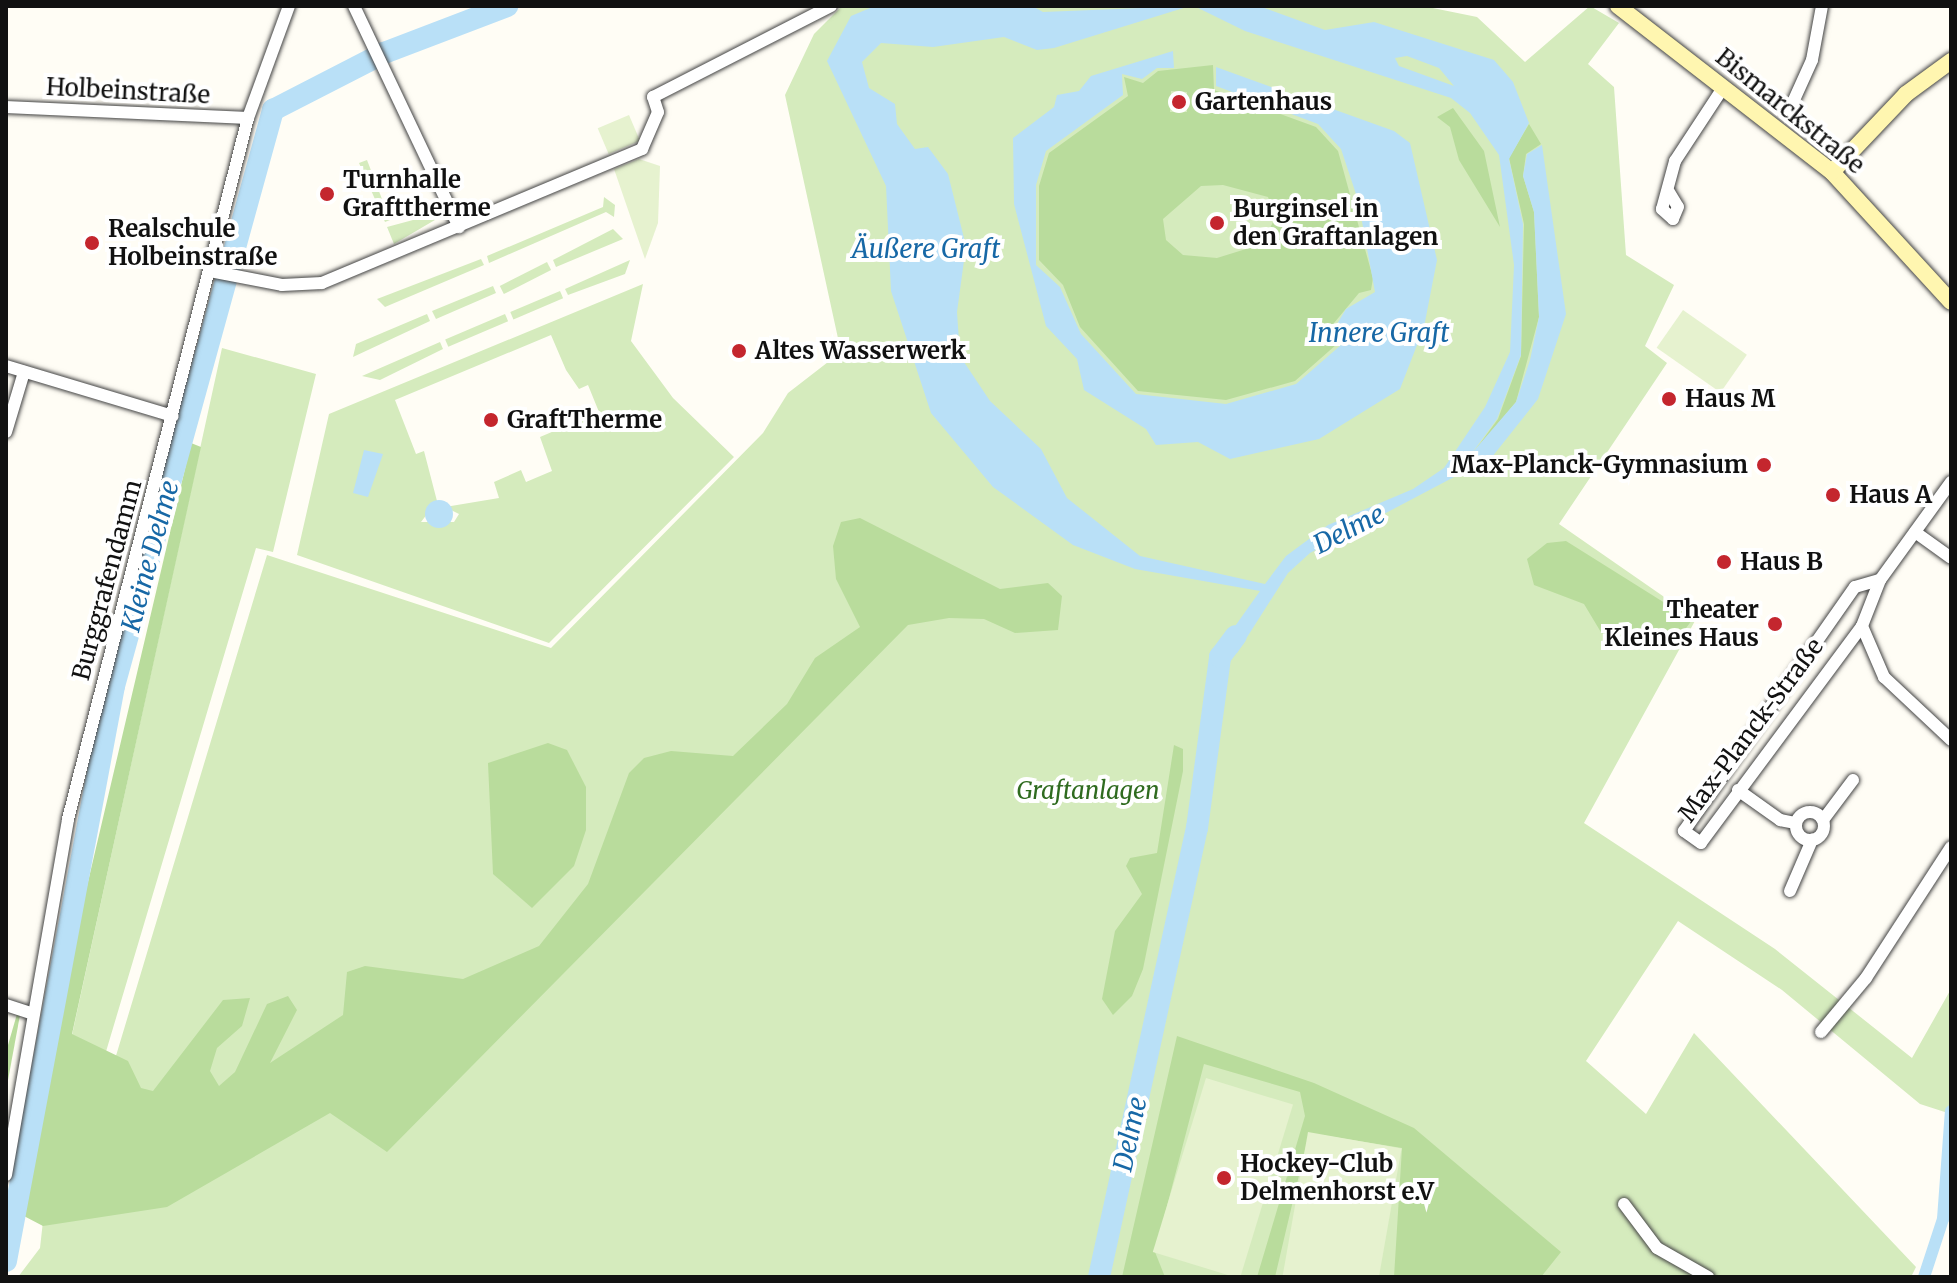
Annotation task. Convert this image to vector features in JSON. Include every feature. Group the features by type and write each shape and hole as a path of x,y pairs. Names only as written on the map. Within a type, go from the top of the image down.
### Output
{"main road":[{"name":"Bismarckstraße","path":"1618,6 1832,172 1951,302"},
{"path":"1832,172 1906,94 1951,61"}],"street":[{"name":"Burggrafendamm","path":"6,1175 68,819 173,416 216,272 248,118 289,6"},
{"path":"354,6 459,227"},
{"path":"216,272 255,280 322,283 642,149 658,112 653,97 831,6"},
{"path":"1789,111 1815,50 1822,6"},
{"path":"1669,192 1675,161 1723,88"},
{"name":"Holbeinstraße","path":"6,107 248,118"},
{"path":"6,366 173,416"},
{"path":"6,432 24,372"},
{"path":"1880,580 1951,482"},
{"path":"1915,532 1951,558"},
{"name":"Max-Planck-Straße","path":"1880,580 1862,626 1701,843 1684,831 1855,587 1880,580"},
{"path":"1862,626 1884,677 1951,740"},
{"path":"1790,891 1812,840 1822,833 1823,820 1853,780"},
{"path":"1738,790 1780,820 1796,823 1811,812 1823,820"},
{"path":"1796,823 1800,836 1812,840"},
{"path":"1821,1032 1866,978 1951,847"},
{"path":"6,1005 34,1014"},
{"path":"1624,1204 1657,1248 1708,1277"}],"green space":[{"name":"Graftanlagen","path":"842,6 1423,6 1477,17 1525,62 1590,6 1619,23 1588,64 1614,87 1626,255 1674,285 1645,346 1667,363 1559,524 1696,619 1584,823 1775,949 1912,1058 1951,989 1951,1114 1920,1104 1782,990 1678,921 1586,1061 1646,1114 1694,1033 1916,1267 1911,1277 18,1277 40,1248 63,1041 112,1069 267,555 551,648 763,433 788,393 841,352 785,95 814,34"},
{"path":"1213,65 1214,90 1316,127 1338,151 1373,278 1371,290 1359,293 1334,323 1337,344 1295,381 1226,400 1138,391 1080,327 1063,285 1039,260 1039,186 1049,153 1128,96 1124,77 1143,83 1158,71","holes":["1171,91 1187,92 1187,112 1170,112","1223,185 1268,197 1275,218 1262,244 1217,258 1183,255 1166,240 1163,219 1201,186"]},
{"path":"1453,108 1484,151 1500,227 1459,160 1450,127 1437,117"},
{"path":"629,115 640,141 609,154 598,128"},
{"path":"1529,124 1541,144 1526,154 1523,176 1534,212 1539,317 1516,402 1473,453 1498,419 1521,356 1524,224 1509,158"},
{"path":"639,159 660,166 658,223 645,259 614,169"},
{"path":"367,160 390,220 385,222 359,163"},
{"path":"604,197 615,205 614,217 606,212 489,263 487,256 603,207"},
{"path":"441,202 440,217 394,244 387,227 439,213"},
{"path":"613,229 623,239 556,267 553,260"},
{"path":"481,259 484,265 385,307 377,299"},
{"path":"630,260 625,274 568,295 565,289"},
{"path":"547,262 551,270 504,294 500,286"},
{"path":"643,284 631,341 673,398 734,457 549,643 297,555 329,414","holes":["551,335 566,370 579,389 588,385 599,412 540,437 552,471 526,482 521,470 494,482 499,498 445,507 459,514 454,522 421,522 437,501 424,451 416,454 395,400"]},
{"path":"493,286 496,293 436,319 432,311"},
{"path":"560,291 563,298 513,319 510,312"},
{"path":"1683,310 1747,355 1721,392 1657,348"},
{"path":"427,314 430,321 353,357 356,344"},
{"path":"505,314 508,321 448,347 445,339"},
{"path":"440,342 443,349 380,380 362,376"},
{"path":"222,348 316,374 273,552 256,548 105,1055 72,1035"},
{"path":"191,443 201,447 72,1034 128,1061 141,1088 153,1091 223,1000 250,998 242,1026 217,1048 210,1071 219,1086 235,1072 267,1004 288,996 297,1010 270,1063 343,1015 347,972 365,966 463,979 539,946 588,884 629,773 644,758 671,751 733,756 787,704 815,658 860,627 836,579 833,546 841,522 860,518 1000,589 1048,583 1062,596 1058,630 1015,633 984,619 949,618 908,625 387,1152 330,1113 167,1207 43,1226 22,1215 53,1031"},
{"path":"1566,541 1692,620 1673,646 1643,631 1602,634 1584,604 1534,585 1527,559 1547,543"},
{"path":"548,743 567,750 586,787 586,830 574,866 532,908 493,874 488,763"},
{"path":"1174,745 1183,749 1183,771 1143,969 1132,996 1113,1015 1102,999 1115,931 1142,894 1126,866 1130,858 1157,853"},
{"path":"17,1014 20,1015 6,1091 6,1052"},
{"path":"1177,1036 1314,1083 1414,1128 1561,1252 1541,1277 1394,1277 1402,1148 1309,1133 1275,1277 1257,1277 1305,1116 1300,1092 1204,1064 1155,1252 1165,1277 1122,1277"},
{"name":"Hockey-Club Delmenhorst e.V","path":"1206,1078 1293,1105 1240,1277 1153,1252"},
{"path":"1308,1132 1402,1148 1379,1277 1282,1277"}],"water":[{"name":"Äußere Graft","path":"875,6 1032,6 1043,12 1190,6 1054,48 1037,50 1004,37 933,47 881,43 862,62 869,88 895,104 897,124 915,149 928,147 948,174 966,246 957,312 960,356 990,401 1041,449 1067,498 1140,556 1265,584 1286,556 1328,525 1413,489 1444,468 1485,407 1510,352 1514,265 1499,155 1470,113 1451,98 1245,31 1194,6 1259,6 1325,30 1374,22 1494,60 1513,82 1529,123 1509,159 1523,224 1521,355 1497,419 1472,453 1516,402 1530,360 1539,317 1534,212 1523,176 1527,154 1542,145 1566,314 1538,399 1492,457 1310,553 1288,573 1237,653 1220,657 1216,653 1260,591 1135,569 1073,545 993,487 931,413 891,291 886,186 827,61 851,16","holes":["1407,56 1439,68 1454,86 1399,66 1395,58"]},
{"name":"Innere Graft","path":"1173,51 1174,68 1157,68 1142,79 1122,74 1123,95 1046,151 1036,185 1036,265 1060,287 1081,334 1136,394 1226,404 1296,384 1341,345 1337,324 1346,309 1375,292 1358,200 1341,149 1318,124 1216,86 1216,67 1394,131 1410,143 1437,260 1424,327 1400,389 1319,439 1230,459 1198,442 1156,445 1146,429 1084,390 1077,359 1046,326 1014,204 1013,138 1054,107 1057,95 1079,91 1091,76"},
{"path":"364,450 383,454 368,497 353,493"},
{"path":"439,500 449,504 453,514 449,524 439,528 429,524 425,514 429,504"}],"waterway":[{"name":"Kleine Delme","path":"6,1261 114,686 273,110 384,53 507,6"},
{"name":"Delme","path":"1099,1277 1197,828 1220,657 1236,636"},
{"path":"1924,1277 1943,1219 1951,1111"}],"place":[{"name":"Gartenhaus","path":"1179,102"},
{"name":"Turnhalle Grafttherme","path":"327,194"},
{"name":"Burginsel in den Graftanlagen","path":"1217,223"},
{"name":"Realschule Holbeinstraße","path":"92,243"},
{"name":"Altes Wasserwerk","path":"739,351"},
{"name":"Haus M","path":"1669,399"},
{"name":"GraftTherme","path":"491,420"},
{"name":"Max-Planck-Gymnasium","path":"1764,465"},
{"name":"Haus A","path":"1833,495"},
{"name":"Haus B","path":"1724,562"},
{"name":"Theater Kleines Haus","path":"1775,624"},
{"name":"Hockey-Club Delmenhorst e.V","path":"1224,1178"}]}
